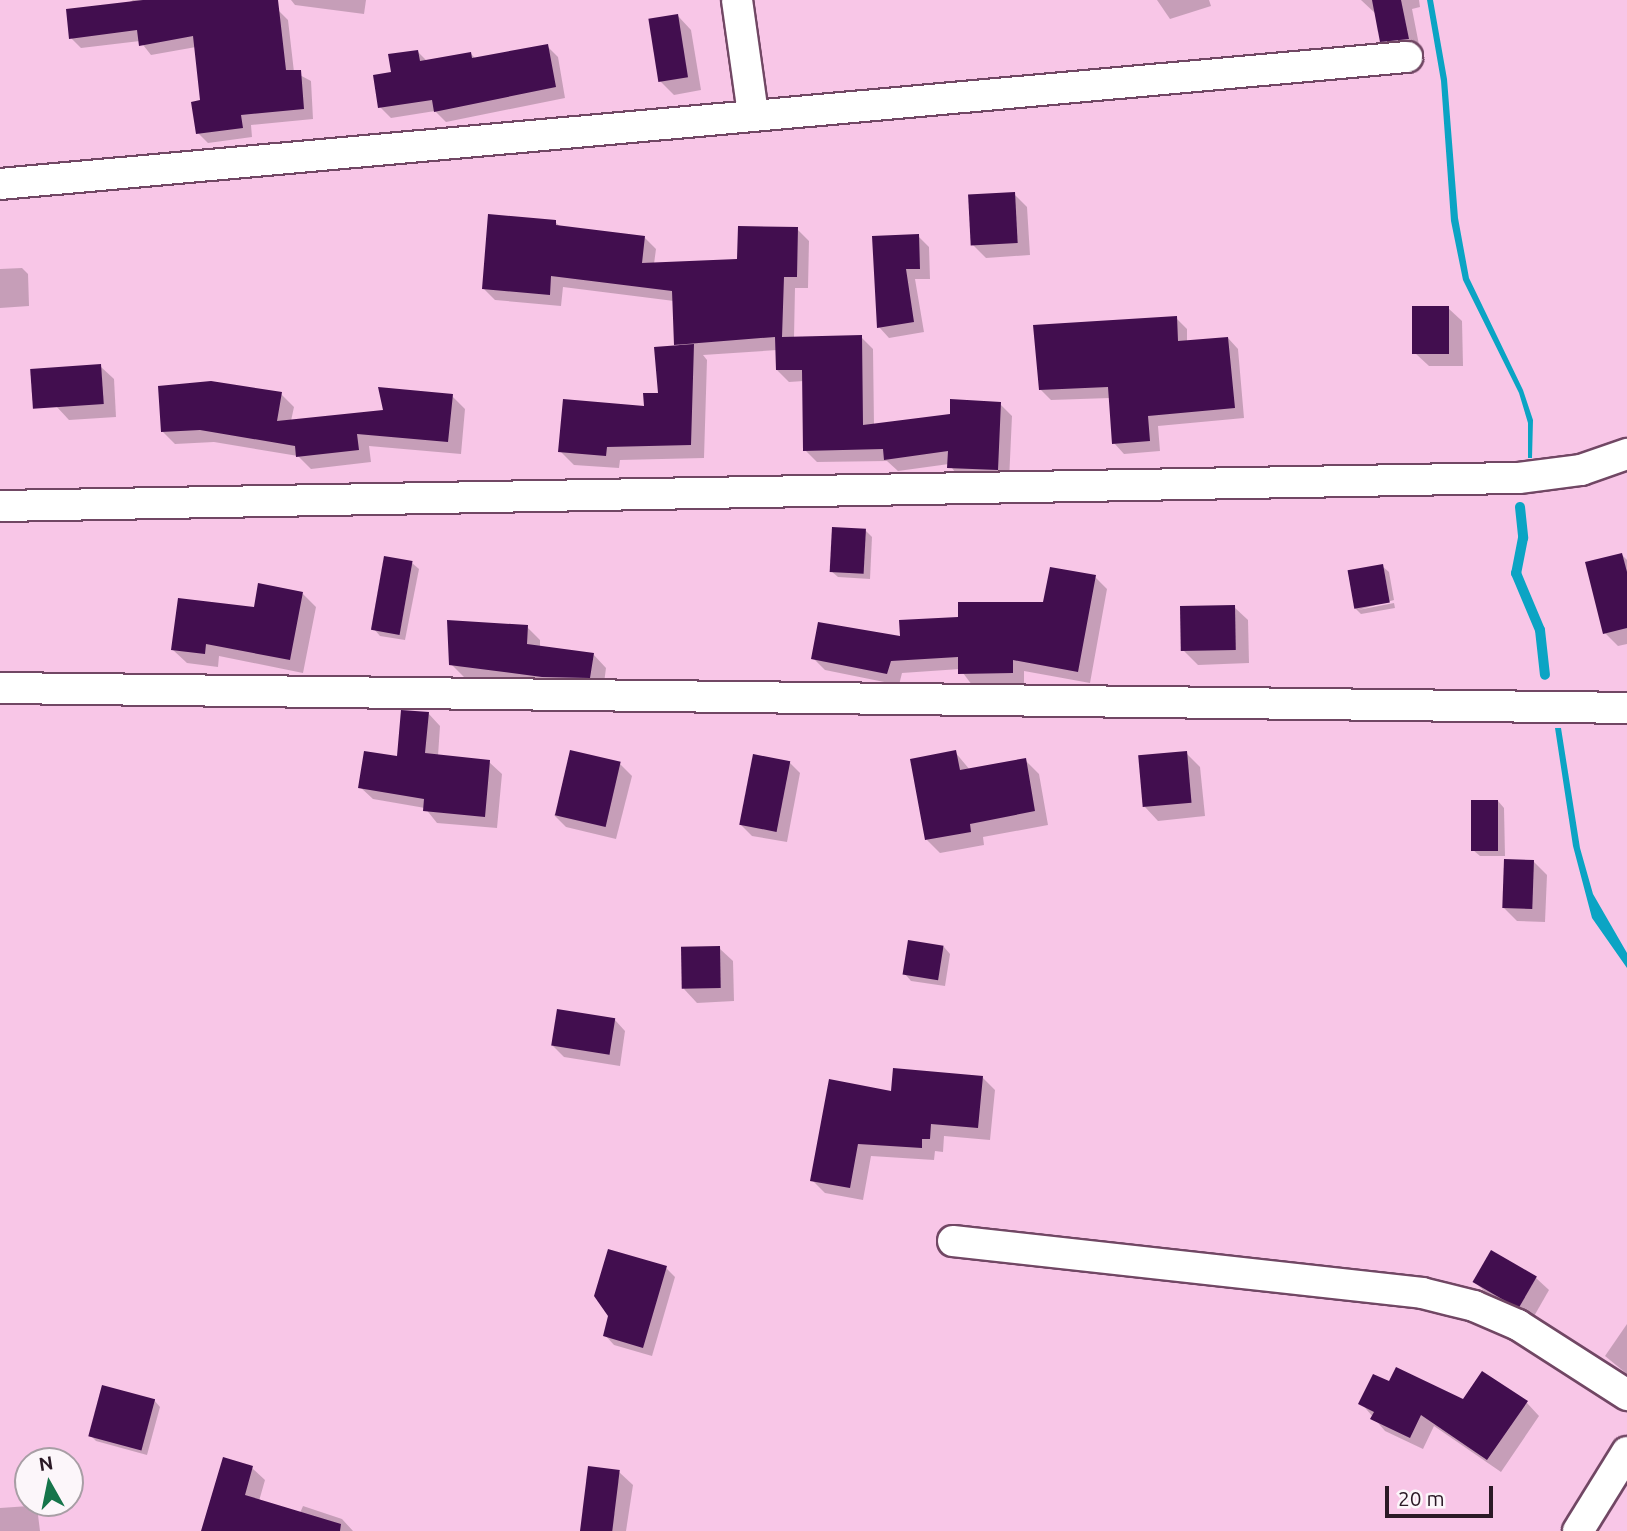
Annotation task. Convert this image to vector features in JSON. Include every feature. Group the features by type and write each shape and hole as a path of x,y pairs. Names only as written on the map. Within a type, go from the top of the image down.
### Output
{"street":[{"path":"737,0 753,114"},
{"path":"0,184 1407,57"},
{"path":"0,506 1519,478 1581,470 1627,454"},
{"path":"0,688 1627,708"},
{"path":"953,1241 1422,1293 1474,1306 1518,1325 1627,1395"},
{"path":"1578,1531 1627,1453"}],"water":[{"path":"1427,0 1433,0 1447,79 1458,218 1469,278 1523,390 1533,420 1532,458 1528,458 1528,423 1519,393 1463,280 1451,221 1441,81"},
{"path":"1555,728 1561,728 1580,848 1593,894 1627,953 1627,968 1592,918 1573,846"}],"building":[{"path":"143,0 278,0 286,70 301,70 304,109 241,115 243,128 196,134 191,102 200,100 193,36 139,46 137,30 69,39 66,9"},
{"path":"1372,0 1401,0 1409,39 1380,42"},
{"path":"678,14 688,77 658,82 648,19"},
{"path":"548,44 556,87 434,112 432,100 378,108 373,75 391,72 388,54 418,50 420,61 471,52 472,58"},
{"path":"1015,192 1018,243 971,245 968,194"},
{"path":"488,214 556,220 556,225 645,236 642,263 737,259 738,226 798,227 797,277 784,277 782,337 862,335 863,425 950,414 950,399 1001,402 998,470 947,468 948,451 884,460 883,449 803,451 802,370 776,370 775,337 674,345 672,291 551,276 550,295 482,289"},
{"path":"919,234 920,269 906,269 914,322 877,328 872,236"},
{"path":"1412,306 1449,306 1449,354 1412,354"},
{"path":"1177,316 1178,341 1228,337 1235,408 1148,416 1150,441 1112,444 1108,387 1039,390 1033,325"},
{"path":"694,344 691,445 607,447 606,456 558,452 563,399 644,406 643,393 658,393 654,347"},
{"path":"101,364 104,404 33,409 30,369"},
{"path":"211,381 282,392 277,421 383,410 378,387 453,394 448,442 357,434 359,450 296,457 295,446 200,430 161,432 158,386"},
{"path":"832,527 866,529 864,574 830,572"},
{"path":"1622,553 1627,572 1627,628 1603,634 1585,562"},
{"path":"384,556 413,561 400,635 371,630"},
{"path":"1383,564 1390,602 1354,609 1348,570"},
{"path":"1050,567 1096,575 1078,672 1013,660 1013,673 958,674 958,657 891,661 887,674 811,659 818,622 900,636 899,620 958,617 958,602 1043,602"},
{"path":"258,583 303,592 290,660 206,644 205,654 171,650 178,598 254,607"},
{"path":"1235,605 1236,650 1181,651 1180,606"},
{"path":"447,620 528,625 527,644 594,653 590,678 542,677 449,665"},
{"path":"401,710 429,712 425,753 490,760 485,817 423,811 424,799 358,788 364,751 397,756"},
{"path":"570,750 621,762 606,827 555,815"},
{"path":"956,750 960,770 1026,758 1035,811 970,824 971,832 925,840 910,759"},
{"path":"1187,751 1192,803 1143,807 1138,755"},
{"path":"753,754 790,761 777,832 739,825"},
{"path":"1471,800 1498,800 1498,851 1471,851"},
{"path":"1504,859 1534,860 1532,909 1502,908"},
{"path":"908,940 944,946 938,980 903,975"},
{"path":"720,946 721,988 682,989 681,947"},
{"path":"557,1009 615,1018 609,1055 551,1046"},
{"path":"893,1068 983,1076 978,1128 931,1124 930,1139 922,1139 922,1148 858,1144 850,1188 810,1181 829,1079 891,1091"},
{"path":"608,1249 667,1266 643,1348 603,1336 608,1316 594,1296"},
{"path":"1491,1250 1537,1276 1518,1309 1472,1282"},
{"path":"1396,1367 1463,1399 1482,1371 1528,1401 1487,1460 1421,1415 1410,1438 1370,1419 1374,1412 1358,1404 1373,1374 1389,1381"},
{"path":"102,1385 155,1399 141,1450 88,1436"},
{"path":"223,1457 253,1466 245,1495 341,1524 340,1531 201,1531"},
{"path":"588,1466 620,1470 612,1531 580,1531"}],"waterway":[{"path":"1520,507 1523,538 1516,573 1540,630 1545,675"}]}
